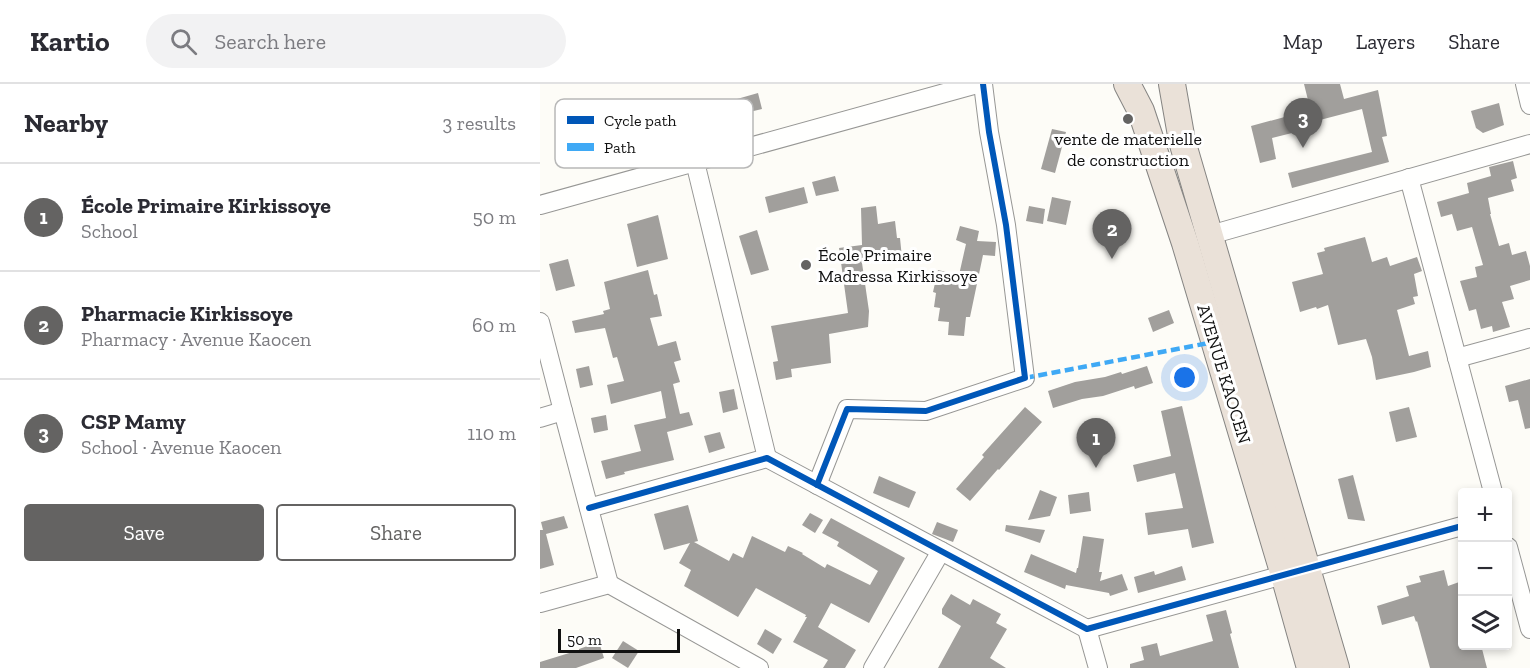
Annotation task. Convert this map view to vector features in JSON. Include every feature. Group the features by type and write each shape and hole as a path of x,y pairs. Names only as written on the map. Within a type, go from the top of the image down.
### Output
{"highway":[{"name":"AVENUE KAOCEN","path":"1127,84 1141,111 1296,572 1336,668"},
{"name":"AVENUE KAOCEN","path":"1172,84 1182,141 1210,235 1296,572 1310,668"}],"street":[{"path":"753,146 977,84"},
{"path":"817,485 847,409 926,411 1025,378 1006,225 989,132 983,84"},
{"path":"1525,84 1530,105"},
{"path":"1210,235 1530,144"},
{"path":"540,205 673,168"},
{"path":"696,168 767,458"},
{"path":"1408,178 1492,488"},
{"path":"540,322 609,584"},
{"path":"1457,357 1530,338"},
{"path":"540,418 563,411"},
{"path":"589,508 767,458 1088,629 1458,527"},
{"path":"873,668 941,551"},
{"path":"1512,560 1528,610 1530,629"},
{"path":"540,603 609,584 759,668"},
{"path":"1088,629 1098,668"}],"building":[{"path":"1304,84 1340,84 1344,99 1378,90 1387,136 1382,137 1389,162 1292,188 1288,173 1372,152 1362,109 1297,126 1293,113 1310,108"},
{"path":"758,93 762,109 753,111 753,99 737,99"},
{"path":"1499,103 1504,125 1483,133 1476,128 1471,111"},
{"path":"1292,115 1296,132 1272,138 1276,159 1260,163 1251,126"},
{"path":"1052,129 1066,132 1055,173 1041,169"},
{"path":"1513,161 1517,178 1511,180 1514,191 1488,198 1490,214 1499,246 1509,243 1512,255 1526,251 1530,266 1530,280 1510,286 1514,299 1502,302 1510,327 1493,332 1492,326 1481,329 1476,309 1469,311 1460,281 1477,277 1475,267 1483,265 1472,227 1457,231 1452,214 1441,217 1437,202 1469,193 1467,183 1491,176 1489,167"},
{"path":"835,176 839,191 816,196 812,182"},
{"path":"804,187 808,203 769,213 765,197"},
{"path":"1052,197 1071,201 1066,225 1047,221"},
{"path":"876,206 878,224 895,221 902,258 862,263 869,311 868,327 829,334 831,363 791,369 792,377 776,380 773,362 778,361 771,326 848,313 839,248 862,245 861,208"},
{"path":"1029,206 1045,209 1043,224 1026,221"},
{"path":"658,215 668,259 637,267 627,224"},
{"path":"960,226 979,231 977,241 996,242 995,256 983,255 970,317 966,317 964,336 948,335 949,322 938,321 940,308 934,307 936,293 933,292 938,270 959,275 966,244 956,240"},
{"path":"757,230 769,270 751,275 739,236"},
{"path":"1365,237 1372,262 1387,257 1390,266 1417,257 1422,271 1414,274 1418,296 1413,297 1415,304 1397,310 1409,356 1428,351 1431,367 1376,380 1366,339 1338,345 1328,305 1300,312 1292,282 1323,274 1317,253 1325,251 1324,248"},
{"path":"568,259 575,286 556,291 549,264"},
{"path":"648,270 662,316 650,318 658,346 676,341 681,360 674,362 680,382 673,384 680,414 689,412 693,425 667,432 674,460 624,472 625,474 606,479 601,461 641,451 634,425 666,418 661,391 611,404 607,385 624,381 617,357 613,358 605,328 575,333 572,321 604,314 603,311 610,309 604,282"},
{"path":"1169,310 1174,323 1153,332 1148,318"},
{"path":"589,366 593,385 580,388 576,369"},
{"path":"1147,366 1153,383 1053,408 1048,391 1075,382 1121,372 1122,374"},
{"path":"1530,379 1530,428 1525,429 1518,400 1509,402 1505,386"},
{"path":"734,389 738,409 723,413 719,392"},
{"path":"1182,406 1214,543 1192,548 1188,529 1148,535 1145,513 1183,508 1175,473 1137,482 1133,465 1171,456 1161,411"},
{"path":"1025,407 1042,422 970,501 956,489 984,457 982,455"},
{"path":"1409,407 1417,437 1396,442 1389,412"},
{"path":"606,415 608,430 594,433 591,418"},
{"path":"720,432 725,448 709,453 704,436"},
{"path":"1353,475 1365,521 1348,519 1338,479"},
{"path":"879,476 916,492 909,508 873,493"},
{"path":"1040,490 1057,497 1050,516 1028,520"},
{"path":"1089,492 1091,511 1070,514 1068,495"},
{"path":"688,505 698,541 694,542 729,561 733,553 743,558 752,536 785,552 788,546 825,568 827,564 870,585 878,571 837,546 839,542 822,533 831,518 905,558 869,623 831,603 818,627 856,650 845,668 823,668 828,660 793,642 806,615 756,588 738,617 684,586 691,570 679,563 690,543 664,550 654,514"},
{"path":"810,513 823,520 815,533 802,525"},
{"path":"564,516 568,528 546,534 554,565 540,569 540,530 543,530 541,522"},
{"path":"937,522 958,530 953,542 932,534"},
{"path":"1006,525 1045,530 1040,543 1005,531"},
{"path":"1083,536 1104,539 1099,572 1102,572 1100,581 1122,574 1128,590 1110,596 1109,593 1066,585 1065,589 1024,572 1031,554 1076,573"},
{"path":"1182,566 1186,580 1138,593 1134,577 1154,571 1155,575"},
{"path":"1444,570 1448,586 1458,582 1458,650 1482,650 1487,668 1430,668 1414,616 1382,625 1377,606 1409,596 1406,586 1421,582 1419,576"},
{"path":"951,594 970,605 973,599 1001,614 996,623 1007,629 990,658 1006,668 938,668 961,626 942,614 942,609"},
{"path":"1226,610 1239,668 1130,668 1130,664 1144,660 1141,647 1157,643 1160,656 1213,641 1206,615"},
{"path":"765,629 782,639 773,654 757,644"},
{"path":"623,641 639,651 628,668 612,658"},
{"path":"599,642 604,658 576,668 540,668 540,662"}],"marked path":[{"path":"1025,378 1214,342"}],"cycle path":[{"path":"817,485 847,409 926,411 1025,378 1006,225 989,132 983,84"},
{"path":"589,508 767,458 1087,629 1458,527"}],"place":[{"name":"vente de materielle de construction","path":"1128,119"},
{"name":"CSP Mamy","path":"1303,148"},
{"name":"Pharmacie Kirkissoye","path":"1112,259"},
{"name":"École Primaire Madressa Kirkissoye","path":"806,265"},
{"name":"École Primaire Kirkissoye","path":"1096,468"}]}
